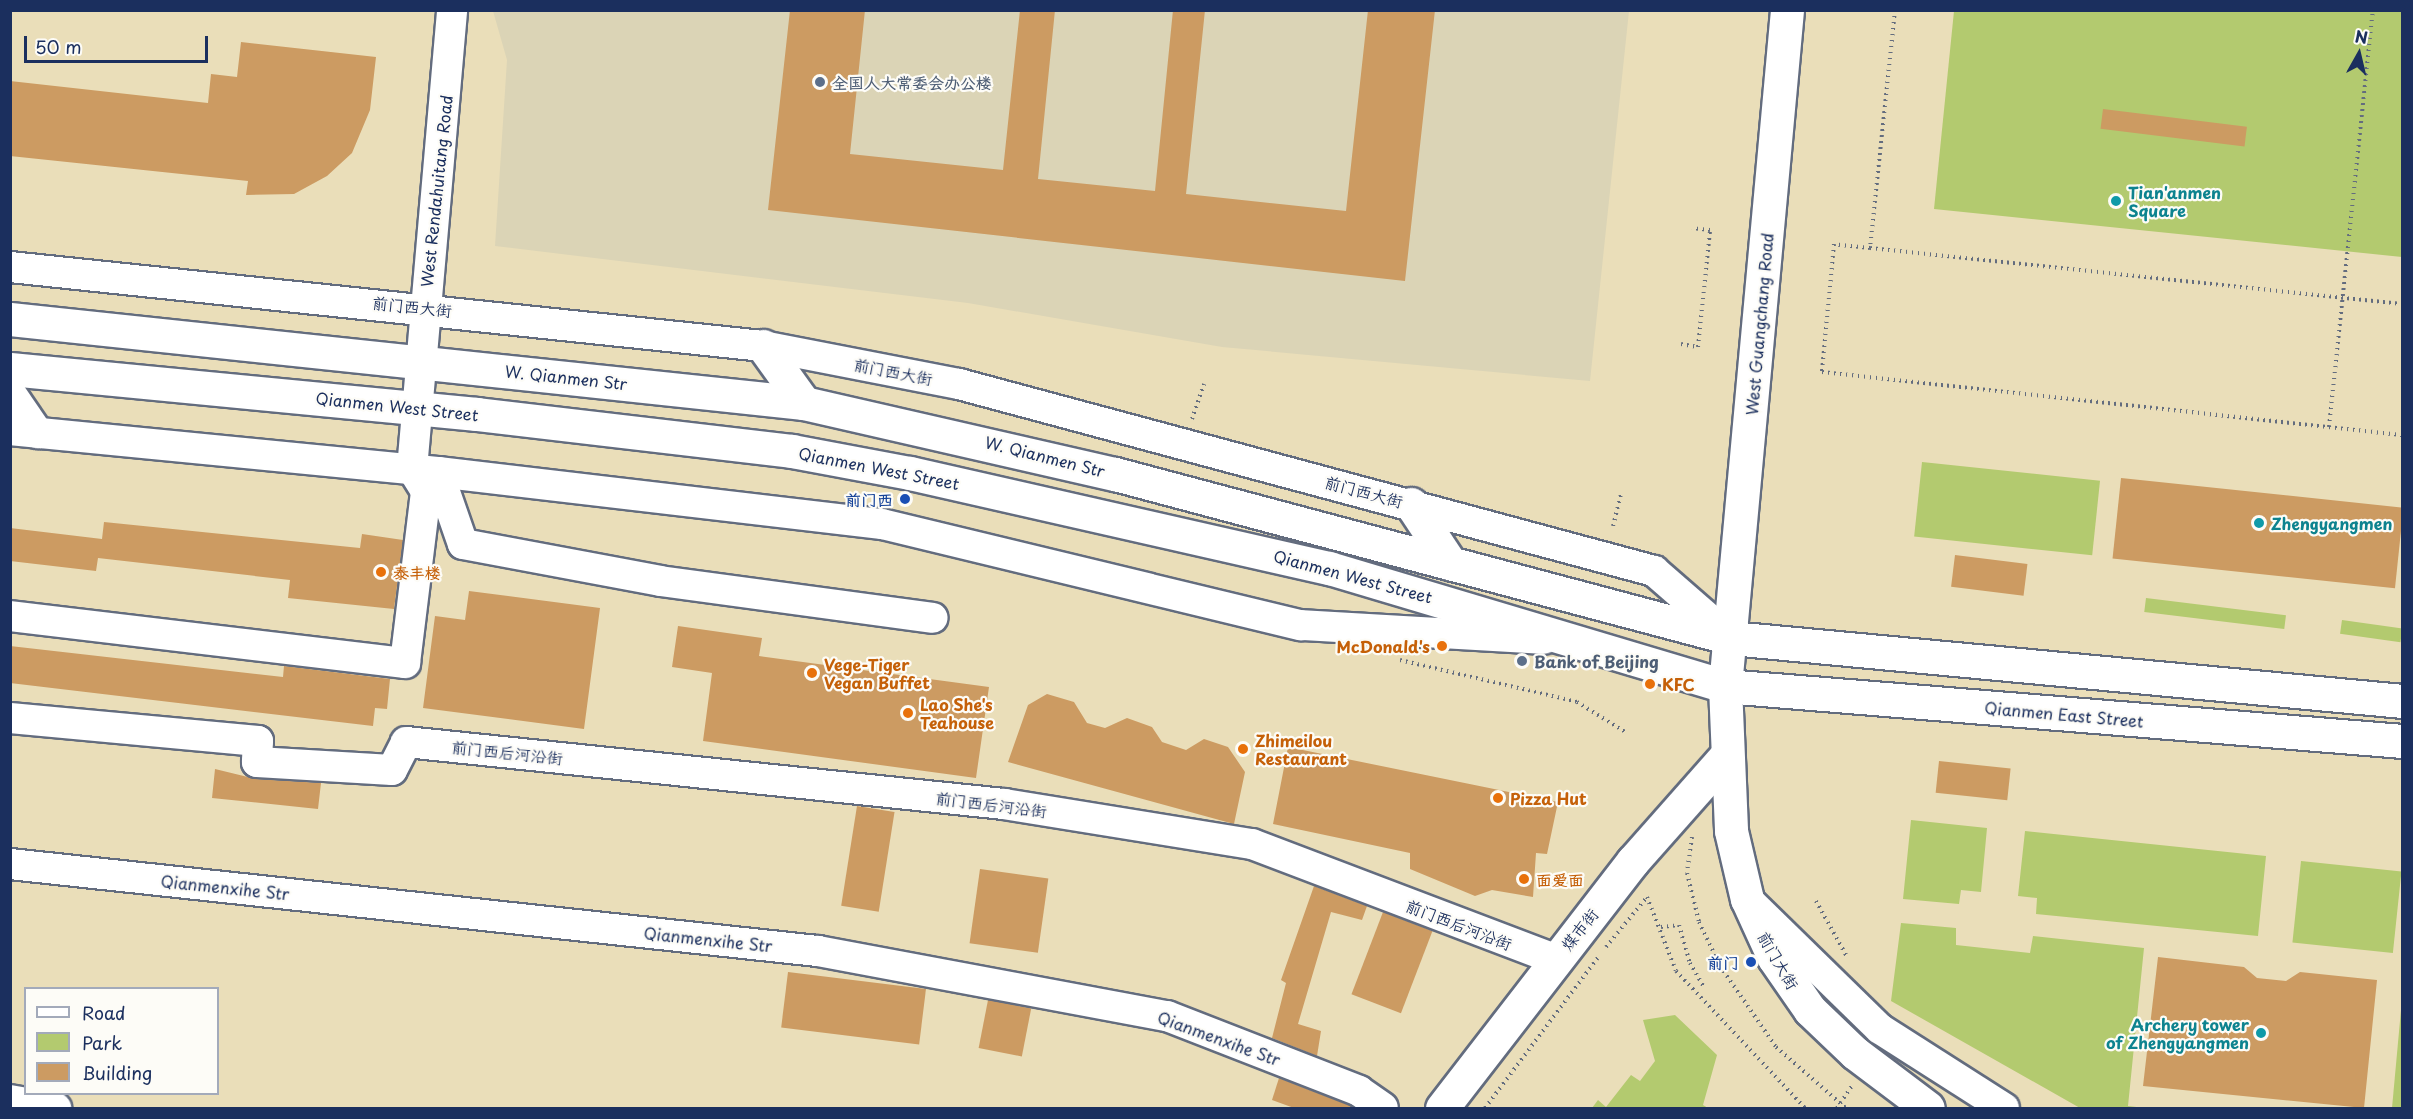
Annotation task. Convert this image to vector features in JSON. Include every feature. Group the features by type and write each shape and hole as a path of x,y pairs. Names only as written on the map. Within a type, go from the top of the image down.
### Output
{"main road":[{"name":"West Guangchang Road","path":"1725,686 1788,10"},
{"name":"W. Qianmen Str","path":"10,319 419,360 804,403"},
{"path":"763,346 804,403 945,430 1731,638 2403,701"},
{"name":"Qianmen West Street","path":"10,369 416,407 792,451 1012,493 1329,568 1725,686"},
{"path":"1411,504 1449,563"},
{"name":"Qianmen East Street","path":"1725,686 2403,741"},
{"name":"前门大街","path":"1725,686 1725,757 1731,831 1747,899 1774,958 1810,1010 1855,1053 1928,1108"},
{"name":"煤市街","path":"1442,1108 1554,959 1725,757"}],"street":[{"name":"West Rendahuitang Road","path":"425,470 416,407 452,10"},
{"name":"前门西大街","path":"10,267 424,308 763,346 959,384 1654,571 1731,638"},
{"path":"10,392 24,431 425,470 882,524 1301,625 1583,642"},
{"path":"10,616 405,663 426,491 425,470"},
{"path":"425,470 463,543 660,581 933,618"},
{"name":"前门西后河沿街","path":"10,718 258,741 257,762 392,770 406,742 1004,804 1252,844 1554,959"},
{"name":"Qianmenxihe Str","path":"10,864 818,951 1167,1016 1359,1091 1383,1108"},
{"path":"1747,899 1880,1029 2004,1108"},
{"path":"10,1100 56,1108"}],"path":[{"path":"1870,248 1895,10"},
{"path":"2329,427 2373,10"},
{"path":"1681,344 1698,347 1710,230 1692,228"},
{"path":"2403,304 1834,244 1822,372 2403,435"},
{"path":"1613,526 1621,494"},
{"path":"1389,657 1577,702 1627,733"},
{"path":"1485,1108 1647,897 1661,927 1676,971 1805,1108"},
{"path":"1816,901 1853,965"},
{"path":"1661,927 1679,925 1690,963 1704,987"},
{"path":"1837,1108 1852,1085"}],"shaded area":[{"path":"493,11 1629,11 1590,381 1222,347 968,303 495,246 507,60"}],"green space":[{"path":"1954,11 2402,11 2402,257 1934,209"},
{"path":"1922,462 2100,481 2092,555 1914,537"},
{"path":"2146,598 2286,615 2284,629 2144,612"},
{"path":"2342,620 2402,628 2400,642 2340,634"},
{"path":"1911,820 1987,828 1981,892 1961,890 1959,904 1903,899"},
{"path":"2025,831 2266,856 2258,936 2036,914 2037,898 2018,896"},
{"path":"2301,861 2401,872 2393,953 2292,943"},
{"path":"1901,923 1956,928 1956,945 2030,953 2033,936 2144,948 2128,1106 2145,1108 2080,1108 1891,1001"},
{"path":"2402,999 2402,1108 2392,1108"},
{"path":"1675,1015 1717,1055 1703,1105 1708,1108 1592,1108 1598,1100 1606,1107 1631,1075 1640,1081 1655,1061 1643,1020"}],"building":[{"name":"全国人大常委会办公楼","path":"790,10 865,10 850,154 1003,170 1020,10 1055,10 1038,179 1155,191 1173,10 1205,10 1186,194 1346,211 1368,10 1435,10 1405,281 768,210"},
{"path":"241,42 376,57 370,110 352,153 327,176 294,194 246,195 248,181 10,156 10,81 208,103 211,74 237,77"},
{"path":"2103,109 2247,127 2244,147 2101,129"},
{"name":"Zhengyangmen","path":"2121,478 2402,508 2395,588 2113,559"},
{"path":"104,522 360,548 362,534 403,540 394,609 288,598 290,580 98,558 96,571 10,561 10,528 102,539"},
{"path":"1955,555 2027,564 2024,596 1951,587"},
{"path":"469,591 600,608 584,729 423,708 435,616 465,620"},
{"path":"678,626 762,638 759,656 989,687 976,778 703,741 712,673 672,667"},
{"path":"10,646 283,677 284,666 390,679 387,709 375,708 373,726 10,683"},
{"path":"1047,694 1074,702 1087,723 1105,728 1127,718 1152,727 1162,742 1186,750 1204,739 1228,747 1245,772 1234,824 1008,762 1028,705"},
{"path":"1288,747 1558,802 1547,854 1536,853 1533,897 1492,890 1475,896 1410,869 1410,853 1273,824"},
{"path":"1939,761 2011,769 2007,800 1936,793"},
{"path":"215,769 256,779 321,783 318,809 212,798"},
{"path":"857,806 895,812 879,912 841,906"},
{"path":"980,869 1048,879 1038,953 970,943"},
{"path":"1314,886 1367,906 1362,920 1331,912 1298,1024 1321,1031 1317,1056 1272,1038 1286,983 1281,980"},
{"path":"1383,912 1432,931 1401,1013 1351,994"},
{"name":"Archery tower of Zhengyangmen","path":"2158,957 2244,967 2257,978 2286,981 2300,972 2377,980 2364,1108 2143,1086"},
{"path":"788,972 926,989 919,1045 781,1028"},
{"path":"988,1000 1031,1008 1022,1056 979,1048"},
{"path":"1279,1078 1354,1108 1294,1108 1272,1100"}],"place":[{"name":"全国人大常委会办公楼","path":"820,82"},
{"name":"Tian'anmen Square","path":"2116,201"},
{"name":"前门西","path":"905,499"},
{"name":"Zhengyangmen","path":"2259,523"},
{"name":"泰丰楼","path":"381,572"},
{"name":"McDonald's","path":"1442,646"},
{"name":"Bank of Beijing","path":"1522,661"},
{"name":"Vege-Tiger Vegan Buffet","path":"812,673"},
{"name":"KFC","path":"1650,684"},
{"name":"Lao She's Teahouse","path":"908,713"},
{"name":"Zhimeilou Restaurant","path":"1243,749"},
{"name":"Pizza Hut","path":"1498,798"},
{"name":"面爱面","path":"1524,879"},
{"name":"前门","path":"1751,962"},
{"name":"Archery tower of Zhengyangmen","path":"2261,1033"}]}
